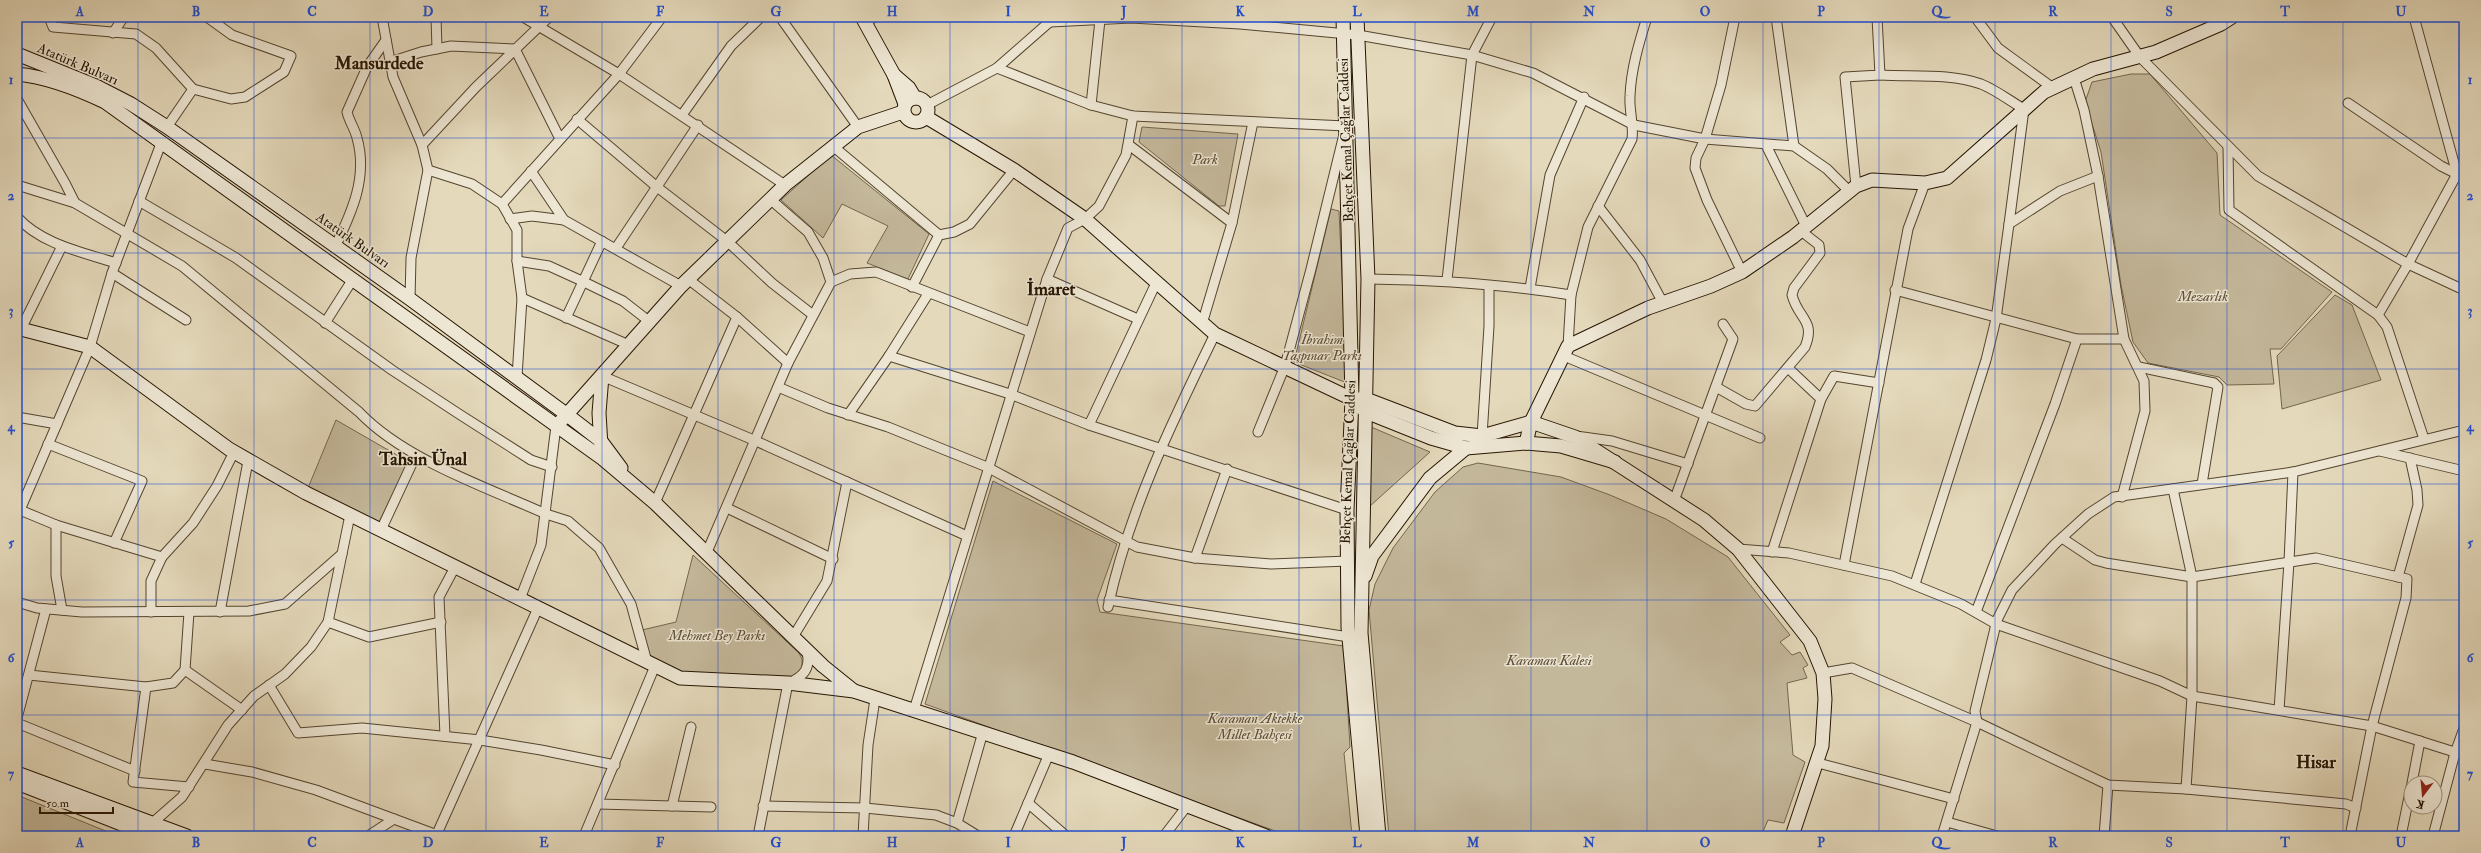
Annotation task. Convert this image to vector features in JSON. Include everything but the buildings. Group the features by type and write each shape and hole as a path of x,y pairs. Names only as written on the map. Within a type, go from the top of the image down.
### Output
{"main road":[{"name":"Behçet Kemal Çağlar Caddesi","path":"1343,17 1352,399 1348,510 1349,637 1367,836"},
{"name":"Behçet Kemal Çağlar Caddesi","path":"1357,17 1368,279 1361,633 1379,836"},
{"path":"1526,443 1531,422 1566,351 1663,303 1742,272 1803,228 1852,188 1872,180 1925,183 1947,178 1999,134 2024,108 2044,92 2093,69 2156,52 2217,21 2232,17"},
{"path":"867,19 894,76 909,88 908,105 911,122 919,122 927,111"},
{"name":"Atatürk Bulvarı","path":"21,57 96,86 131,104 167,127 410,299 566,414 601,441 635,486"},
{"name":"Atatürk Bulvarı","path":"18,74 36,77 88,94 105,102 162,141 603,460 635,486"},
{"path":"556,426 685,283 785,185 858,127 922,99 927,111 1085,219 1215,334 1352,399 1366,412 1431,438 1466,448 1526,443 1561,446 1615,462"},
{"path":"18,328 90,347 234,452 306,494 651,664 687,679 788,683 854,691 1048,754 1266,836"},
{"path":"602,376 599,413 603,460"},
{"path":"1352,399 1366,399 1455,434 1482,436 1531,422 1573,436 1704,520 1738,549 1810,641 1824,673 1825,699 1822,746 1818,763 1792,836"},
{"path":"1361,587 1372,556 1391,529 1430,478 1466,448"},
{"path":"635,486 707,552 793,637 854,691"},
{"path":"17,772 187,836"},
{"path":"17,783 145,835"}],"street":[{"path":"49,17 53,26 113,33 136,34 156,48 193,89 231,99 245,96 284,72 291,56 232,35 207,17"},
{"path":"113,33 123,18 126,17"},
{"path":"382,17 393,77 422,145 428,170 411,258 410,299"},
{"path":"436,17 437,49"},
{"path":"523,17 619,74 698,125 785,185"},
{"path":"422,145 515,49 549,17"},
{"path":"502,204 619,74 662,17"},
{"path":"682,115 731,46 761,17"},
{"path":"780,17 858,127"},
{"path":"1447,280 1472,55 1492,17"},
{"path":"1647,17 1631,80 1630,98 1634,125 1628,152 1588,227 1571,295 1566,351 1760,438"},
{"path":"1735,17 1721,85 1705,139 1696,158 1697,176 1742,272"},
{"path":"1776,17 1794,146"},
{"path":"1877,17 1880,75"},
{"path":"1975,17 1998,48 2053,88"},
{"path":"2112,17 2140,57 2258,176 2408,264 2464,290"},
{"path":"2378,315 2461,173 2414,17"},
{"path":"927,111 996,68 1050,19 1100,20 1131,18 1240,20 1358,35 1472,55 1533,73 1634,125 1705,139 1794,146 1852,188"},
{"path":"1091,105 1100,20"},
{"path":"335,247 350,216 362,174 357,137 347,112 367,67 386,40"},
{"path":"390,62 451,46 515,49"},
{"path":"515,49 560,139"},
{"path":"996,68 1091,105 1133,116 1346,126 1311,269 1284,366 1258,432"},
{"path":"1852,188 1845,77 1880,75 1958,78 1983,85 2024,108 1996,319 1986,360 1916,584"},
{"path":"2074,78 2084,110 2098,176 2124,339 2139,367 2144,381 2145,411 2122,497"},
{"path":"167,127 193,89"},
{"path":"1530,288 1550,175 1584,98"},
{"path":"17,99 65,182 75,203"},
{"path":"2348,103 2442,166 2461,173"},
{"path":"914,710 1010,394 1047,279 1068,228 1085,219 1099,206 1129,145 1133,116"},
{"path":"578,119 657,187 727,241 772,283 813,315"},
{"path":"1202,324 1232,223 1253,122"},
{"path":"616,248 698,125"},
{"path":"162,141 112,273 90,347 18,513 162,557"},
{"path":"1129,145 1232,223"},
{"path":"1716,387 1746,404 1756,406 1805,347 1810,331 1809,325 1794,301 1794,288 1820,253 1819,245 1803,228 1766,145"},
{"path":"834,147 939,235"},
{"path":"2228,147 2229,210 2378,315 2387,327 2424,439"},
{"path":"428,170 472,184 502,204 517,230 517,261 522,298 517,377"},
{"path":"939,235 954,232 970,224 1014,170"},
{"path":"531,171 564,220"},
{"path":"2009,224 2060,191 2098,176"},
{"path":"1844,565 1895,290 1908,229 1925,183"},
{"path":"17,185 75,203 182,266 359,412 372,425 416,455 546,514 568,521 599,548 630,604 651,664 615,765 584,836"},
{"path":"770,199 808,232 823,258 831,282"},
{"path":"139,201 236,258 392,370 518,452 531,460 552,467"},
{"path":"1598,206 1640,260 1663,303"},
{"path":"510,219 532,216 564,220 685,283 736,317 788,363"},
{"path":"17,217 26,228 62,246 116,263"},
{"path":"912,287 939,235"},
{"path":"566,318 602,241"},
{"path":"18,328 62,246"},
{"path":"517,261 549,266 582,281 623,301 650,322"},
{"path":"707,552 756,441 788,363 831,282 850,274 876,272 928,294 1030,332"},
{"path":"112,273 186,320"},
{"path":"1047,279 1138,319"},
{"path":"1368,279 1447,280 1489,286 1530,288 1571,295"},
{"path":"325,323 353,280"},
{"path":"1089,425 1156,283"},
{"path":"1482,436 1489,326 1489,286"},
{"path":"1895,290 1996,319 2077,339 2124,339"},
{"path":"848,415 889,356 928,294"},
{"path":"522,298 629,345"},
{"path":"655,503 736,317"},
{"path":"1674,501 1733,339 1723,324"},
{"path":"1215,334 1145,482 1115,573 1108,604 1349,637"},
{"path":"1976,612 2055,404 2077,339"},
{"path":"889,356 1010,394 1089,425 1160,449 1227,469 1348,510"},
{"path":"2139,367 2214,383 2218,387 2202,484"},
{"path":"1788,368 1821,399"},
{"path":"602,376 756,441 967,536"},
{"path":"1772,552 1821,399 1834,376 1878,384"},
{"path":"778,387 828,408 888,427 988,467 1137,547 1195,558 1271,564 1348,561"},
{"path":"17,417 57,424"},
{"path":"520,599 541,545 556,426"},
{"path":"1942,836 1977,722 1975,712 1996,624 2012,590 2062,538 2088,514 2114,497 2293,472 2464,430"},
{"path":"1573,436 1612,441 1688,464"},
{"path":"48,444 142,481 114,543"},
{"path":"2379,450 2464,471"},
{"path":"151,612 151,581 162,557 193,523 217,486 234,452"},
{"path":"381,530 416,455"},
{"path":"2398,577 2418,505 2417,490 2410,458"},
{"path":"220,612 248,460"},
{"path":"1195,558 1227,469"},
{"path":"2279,710 2290,562 2293,472"},
{"path":"793,637 827,581 833,559 847,482"},
{"path":"2173,489 2192,577 2192,696 2186,789"},
{"path":"727,508 833,559"},
{"path":"145,835 152,823 182,797 205,764 228,725 254,696 285,674 306,652 328,622 350,515"},
{"path":"56,525 56,576 62,610"},
{"path":"2062,538 2095,560 2192,577 2316,558 2407,579 2406,598 2372,726 2350,836"},
{"path":"1738,549 1772,552 1844,565 1892,576 1916,584 1976,612 1996,624 2160,681 2192,696 2372,726 2460,754"},
{"path":"17,602 46,609 62,610 249,612 285,604 342,554"},
{"path":"445,736 439,597 455,567"},
{"path":"205,764 252,772 316,790 437,835 538,608"},
{"path":"17,718 46,609"},
{"path":"29,676 146,687 173,683 184,670 189,612"},
{"path":"328,622 369,638 441,622"},
{"path":"758,836 788,683 804,674 808,664 806,649"},
{"path":"1824,673 1852,668 1977,722 2108,784 2186,789 2346,804 2356,808"},
{"path":"184,670 242,710"},
{"path":"269,685 298,733 362,728 445,736 542,750 615,765"},
{"path":"146,687 133,782 189,787"},
{"path":"863,836 868,745 875,699"},
{"path":"17,723 134,771"},
{"path":"672,806 691,727"},
{"path":"2433,836 2460,754 2464,728"},
{"path":"957,823 983,732"},
{"path":"2414,775 2420,741"},
{"path":"1014,836 1048,754"},
{"path":"1818,763 1954,799"},
{"path":"2104,836 2108,784"},
{"path":"1028,803 1066,836"},
{"path":"598,804 711,807"},
{"path":"763,806 865,808 936,815 957,823 978,836"},
{"path":"1164,836 1187,806"},
{"path":"2401,836 2405,815"},
{"path":"368,836 394,819"},
{"path":"1947,822 1997,836"}],"green space":[{"name":"Mezarlık","path":"2131,74 2150,74 2217,153 2220,215 2332,292 2281,349 2270,349 2274,384 2227,385 2219,377 2148,363 2133,342 2121,285 2101,152 2085,102 2092,82"},
{"name":"Park","path":"1142,127 1238,134 1225,206 1219,206 1139,142"},
{"path":"831,155 929,234 908,279 867,263 888,226 842,204 823,238 781,200"},
{"name":"İbrahim Taşpınar Parkı","path":"1331,209 1339,211 1347,383 1294,362"},
{"path":"2335,295 2352,305 2381,380 2282,409 2277,356"},
{"path":"336,420 409,462 379,522 308,488"},
{"path":"1371,427 1430,452 1370,506"},
{"name":"Karaman Kalesi","path":"1478,463 1561,477 1610,495 1666,519 1728,557 1790,635 1780,642 1792,655 1800,652 1808,665 1803,668 1807,678 1787,683 1793,755 1805,762 1784,823 1768,820 1761,836 1389,836 1369,610 1375,584 1393,548 1435,492 1463,467"},
{"name":"Karaman Aktekke Millet Bahçesi","path":"993,481 1117,544 1097,600 1100,612 1344,646 1350,747 1344,753 1352,836 1289,836 925,704"},
{"name":"Mehmet Bey Parkı","path":"693,555 799,653 802,659 802,670 792,679 680,675 650,660 642,630 676,622"},
{"path":"17,795 118,836 17,836"}],"district":[{"name":"Mansurdede","path":"379,63"},
{"name":"İmaret","path":"1051,289"},
{"name":"Tahsin Ünal","path":"423,459"},
{"name":"Hisar","path":"2316,762"}]}
